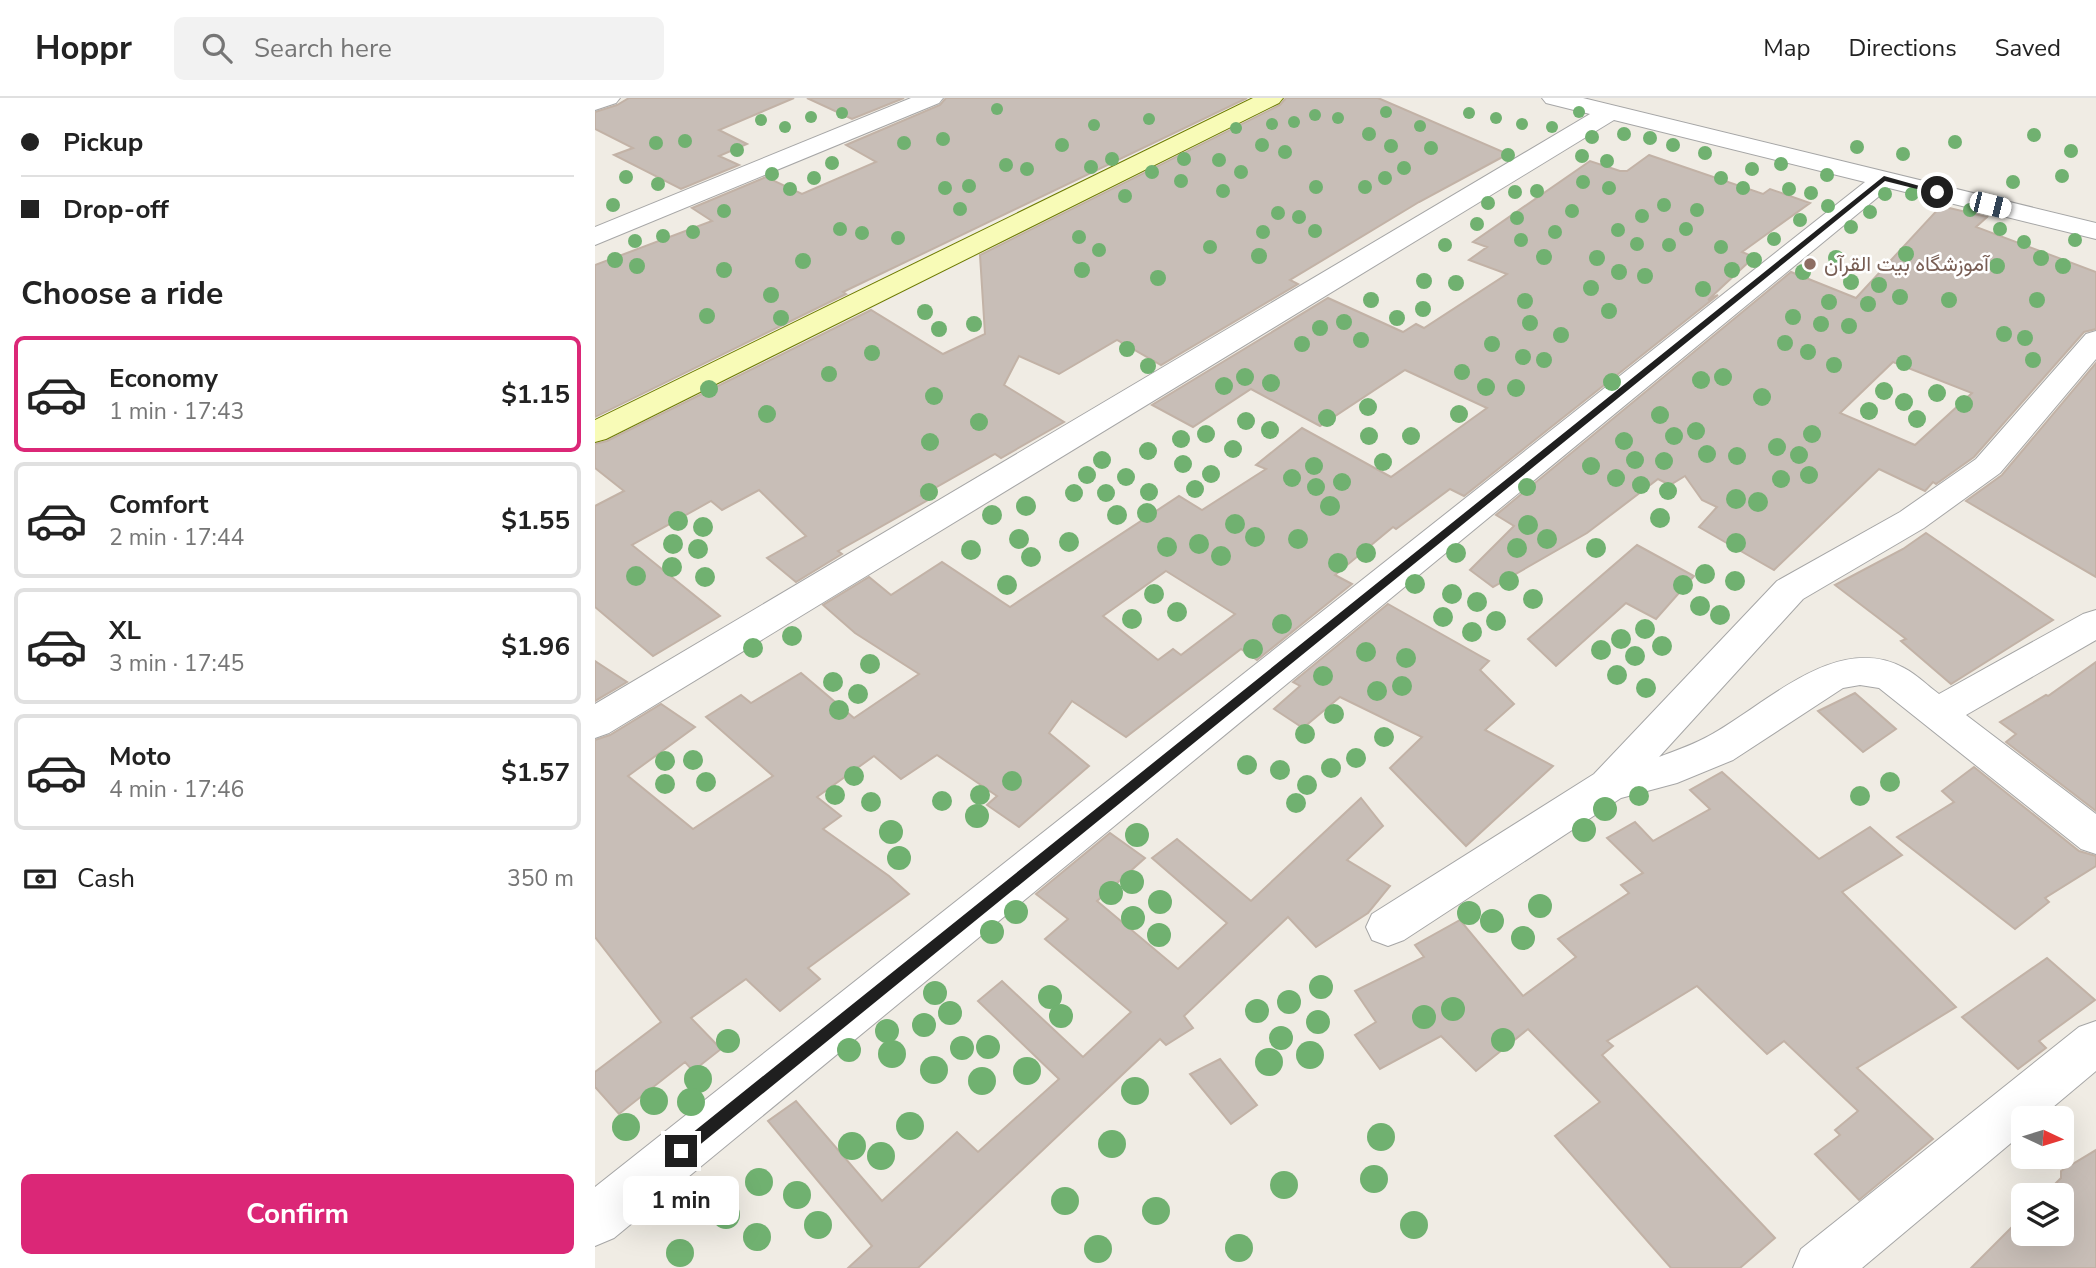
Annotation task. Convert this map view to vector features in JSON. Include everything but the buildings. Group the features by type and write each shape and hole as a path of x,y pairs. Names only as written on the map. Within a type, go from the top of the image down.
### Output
{"street":[{"path":"595,103 608,98"},
{"path":"595,237 931,98"},
{"path":"595,432 1272,98"},
{"path":"1554,98 2096,231"},
{"path":"595,723 1611,112"},
{"path":"595,1220 1884,179"},
{"path":"1388,927 1609,785 1790,590 1912,520 1988,467 2096,340"},
{"path":"1937,712 2096,623"},
{"path":"1609,785 1663,772 1719,749 1833,676 1860,671 1890,677 2096,837"},
{"path":"1820,1268 2096,1042"}],"place":[{"name":"آموزشگاه بیت القرآن","path":"1810,264"}],"route":[{"path":"681,1151 1884,179 1937,192"}]}
